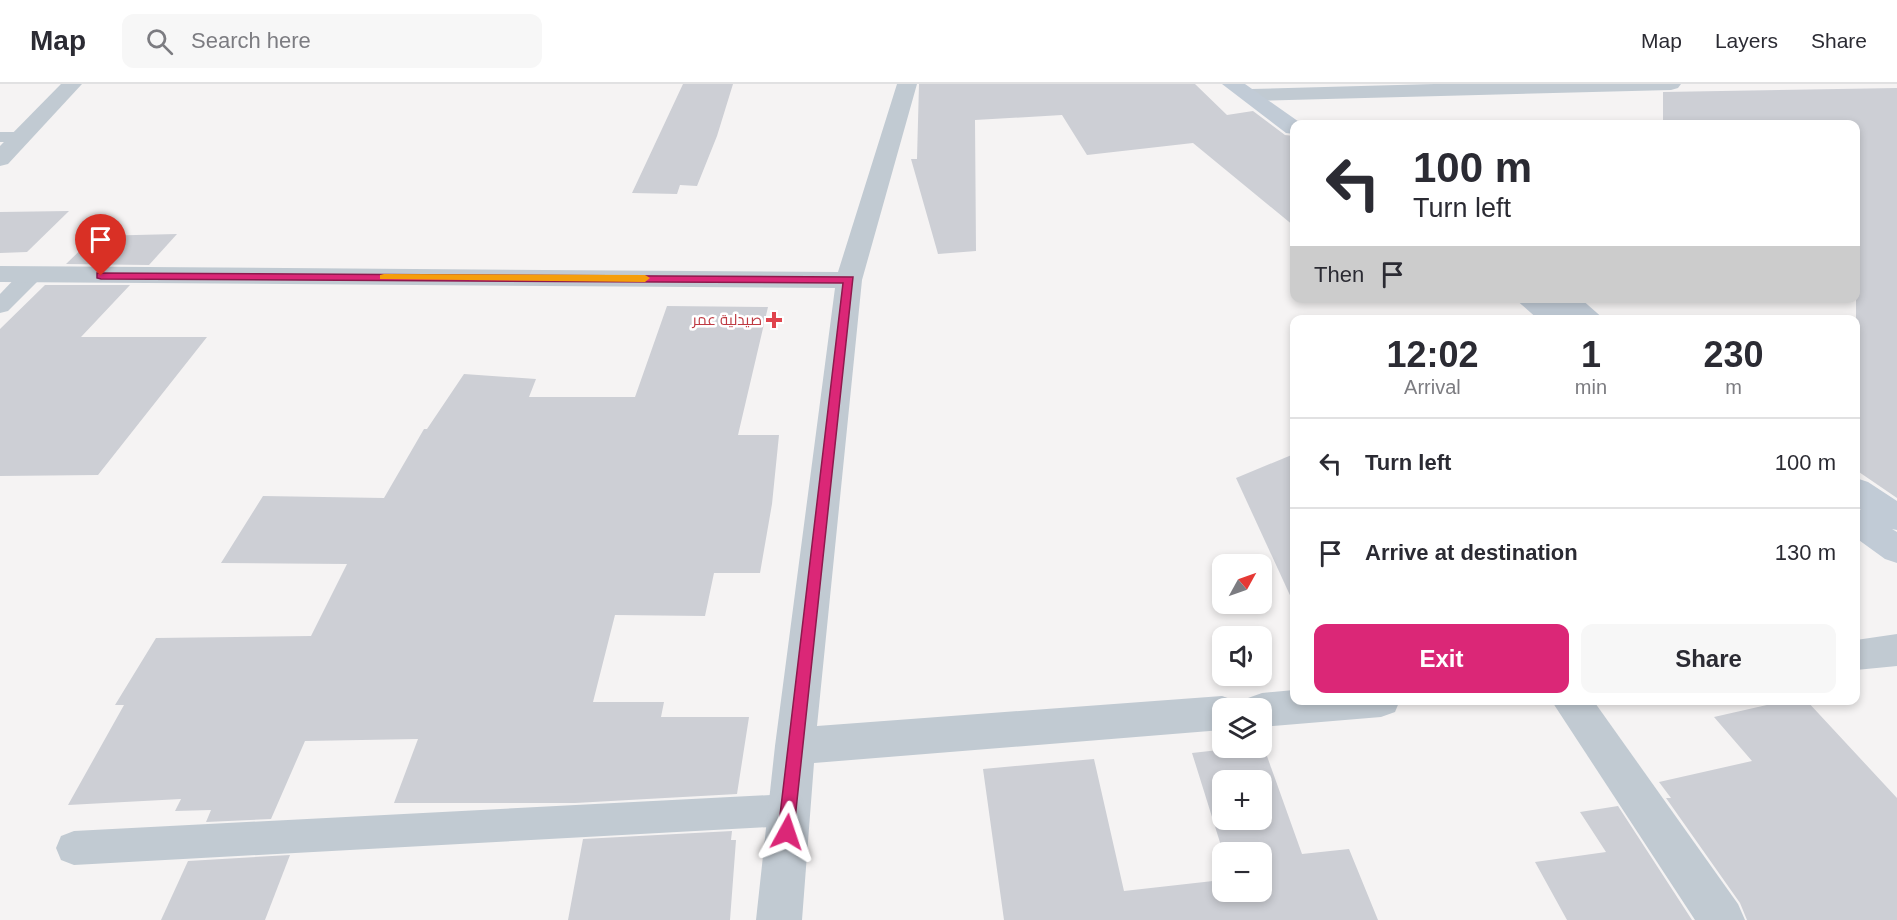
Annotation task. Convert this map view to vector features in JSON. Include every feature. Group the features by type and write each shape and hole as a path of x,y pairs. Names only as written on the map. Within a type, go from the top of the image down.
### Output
{"street":[{"path":"0,159 10,137 72,84"},
{"path":"779,920 795,746 849,280 907,84"},
{"path":"1232,84 1260,91 1671,84"},
{"path":"1260,91 1309,120"},
{"path":"1260,91 1290,124"},
{"path":"0,274 849,280"},
{"path":"1534,303 1551,315"},
{"path":"1569,303 1585,315"},
{"path":"1860,493 1897,518"},
{"path":"1860,525 1897,550"},
{"path":"1860,655 1897,650"},
{"path":"1272,709 1322,705"},
{"path":"1573,705 1722,920"},
{"path":"795,746 1212,714"}],"lane":[{"path":"0,306 31,275"},
{"path":"74,848 789,810"}],"building":[{"path":"683,84 733,84 717,136 697,186 680,185 677,194 632,193"},
{"path":"919,84 1195,84 1227,115 1253,111 1285,135 1290,136 1290,223 1193,143 1087,155 1062,115 975,120 976,251 938,254 911,159 917,159"},
{"path":"1897,88 1897,498 1860,473 1860,315 1856,315 1856,303 1860,303 1860,120 1663,120 1663,92"},
{"path":"69,211 27,252 0,253 0,212"},
{"path":"177,234 149,265 66,264 95,236"},
{"path":"45,285 130,285 81,337 207,337 98,475 0,476 0,329"},
{"path":"667,306 768,307 738,435 779,435 772,504 760,573 714,573 705,616 615,615 593,702 664,702 661,717 749,717 737,794 575,803 394,803 418,739 305,741 271,819 206,822 211,810 175,811 181,799 68,805 124,705 115,705 156,638 311,636 347,564 221,563 263,496 384,498 424,429 427,429 464,374 536,379 529,397 635,397"},
{"path":"1290,456 1290,595 1236,478"},
{"path":"1767,705 1811,705 1897,798 1897,920 1747,920 1740,903 1666,798 1671,798 1659,782 1752,761 1714,717"},
{"path":"1212,751 1212,758 1268,758 1272,770 1212,770 1212,817 1192,753"},
{"path":"1094,759 1124,891 1212,881 1212,902 1272,902 1272,842 1220,842 1216,830 1272,830 1272,770 1302,854 1349,849 1378,920 1004,920 983,769"},
{"path":"1618,806 1692,920 1567,920 1535,862 1606,852 1580,812"},
{"path":"732,831 731,840 736,840 730,920 568,920 583,839"},
{"path":"290,855 265,920 161,920 188,861"}],"slow traffic":[{"path":"384,277 645,278"}],"place":[{"name":"صيدلية عمر","path":"774,320"}],"route":[{"path":"101,276 849,280 787,832"}]}
